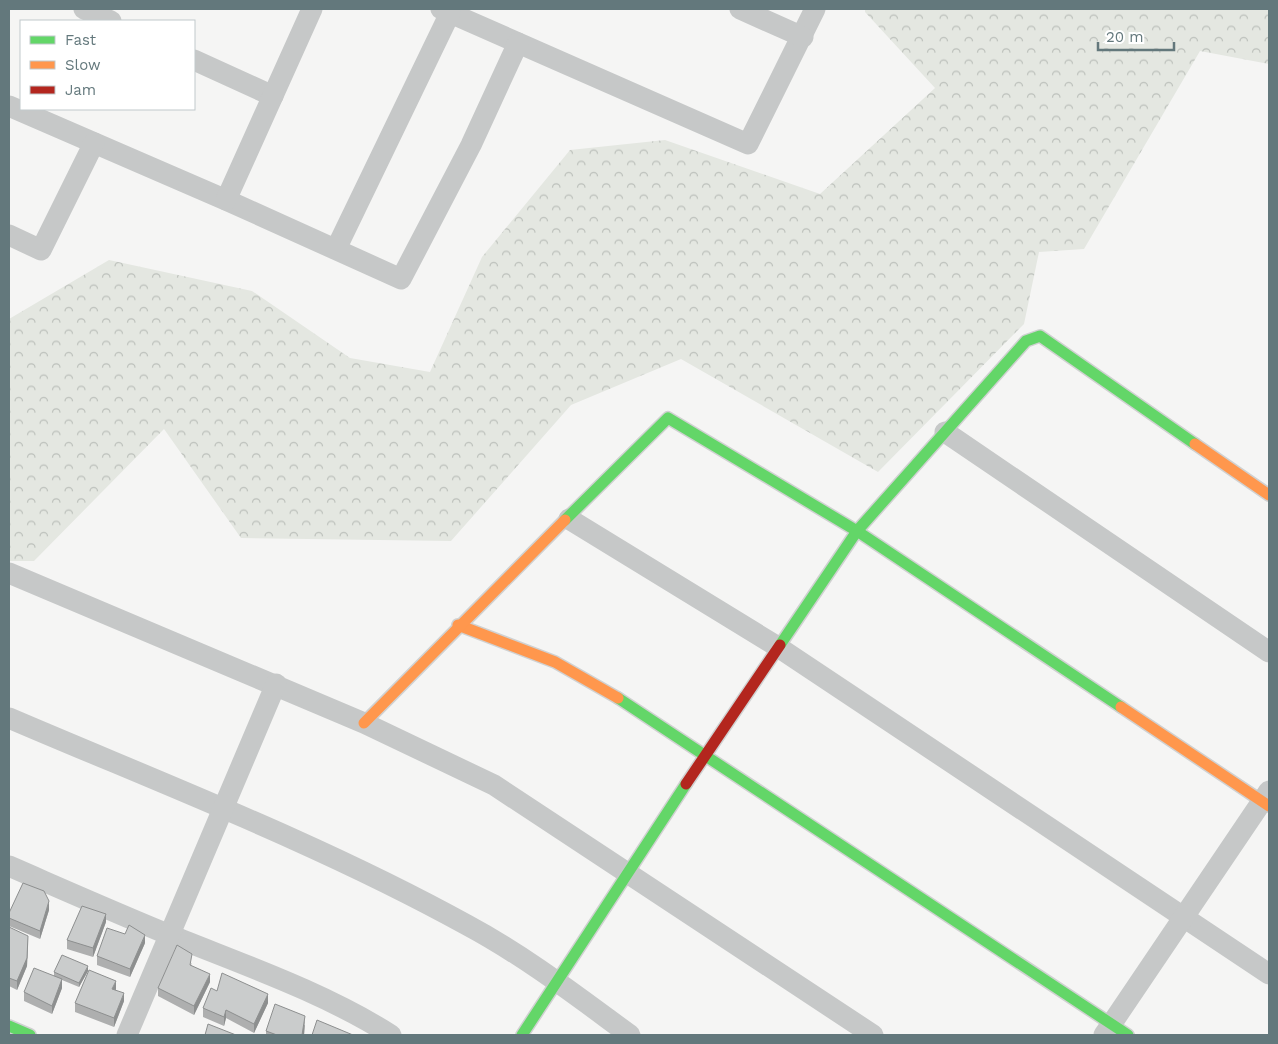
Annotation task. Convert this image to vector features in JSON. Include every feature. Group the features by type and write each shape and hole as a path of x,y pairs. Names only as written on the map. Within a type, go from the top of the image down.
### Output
{"street":[{"path":"84,9 109,20"},
{"path":"226,200 312,9"},
{"path":"740,9 803,37"},
{"path":"336,249 446,11 748,144 803,37 815,9"},
{"path":"9,106 226,200 401,279 471,145 518,43"},
{"path":"195,60 273,96"},
{"path":"9,235 41,250 94,143"},
{"path":"522,1035 704,756 857,531 1026,341 1040,336 1269,495"},
{"path":"364,723 458,625 569,518 668,418 857,531 1267,800 1184,917 1114,1031 635,708 555,662 458,625"},
{"path":"945,432 1269,652"},
{"path":"569,518 778,648 1269,974"},
{"path":"9,573 276,684 364,723 494,786 628,872 874,1035"},
{"path":"127,1035 276,684"},
{"path":"9,718 335,858 469,926 557,982 630,1035"},
{"path":"9,866 170,935 253,967 370,1022 391,1035"},
{"path":"9,1026 30,1035"}],"green space":[{"path":"865,9 1269,9 1269,64 1200,51 1084,249 1039,252 1024,324 878,472 681,359 571,405 451,541 241,538 164,429 34,561 9,561 9,319 109,260 252,291 350,358 430,372 482,257 570,150 665,140 820,194 935,88 865,12"}],"building":[{"path":"23,883 44,891 49,901 40,931 9,918 9,913"},
{"path":"82,906 106,914 93,948 67,940"},
{"path":"129,925 145,935 130,969 97,956 107,928 125,934"},
{"path":"9,927 28,936 27,958 17,981 9,978"},
{"path":"177,945 192,954 190,965 210,974 194,1006 158,988"},
{"path":"62,955 88,966 79,983 54,972"},
{"path":"34,968 62,979 52,1006 24,992"},
{"path":"89,970 116,981 112,989 124,993 114,1018 75,1003"},
{"path":"222,973 268,994 254,1024 226,1010 224,1017 203,1008 211,988 217,991"},
{"path":"275,1004 305,1016 302,1035 277,1035 266,1031"},
{"path":"317,1020 353,1035 312,1035"},
{"path":"208,1024 236,1035 205,1035"}],"traffic: fast":[{"path":"780,645 857,531 1026,341 1040,336 1195,444"},
{"path":"565,520 668,418 857,531 1121,707"},
{"path":"618,698 1128,1035"},
{"path":"522,1035 686,784"},
{"path":"9,1026 30,1035"}],"traffic: slow":[{"path":"1195,444 1269,495"},
{"path":"364,723 565,520"},
{"path":"458,625 555,662 618,698"},
{"path":"1121,707 1269,806"}],"traffic: jam":[{"path":"686,784 780,645"}]}
